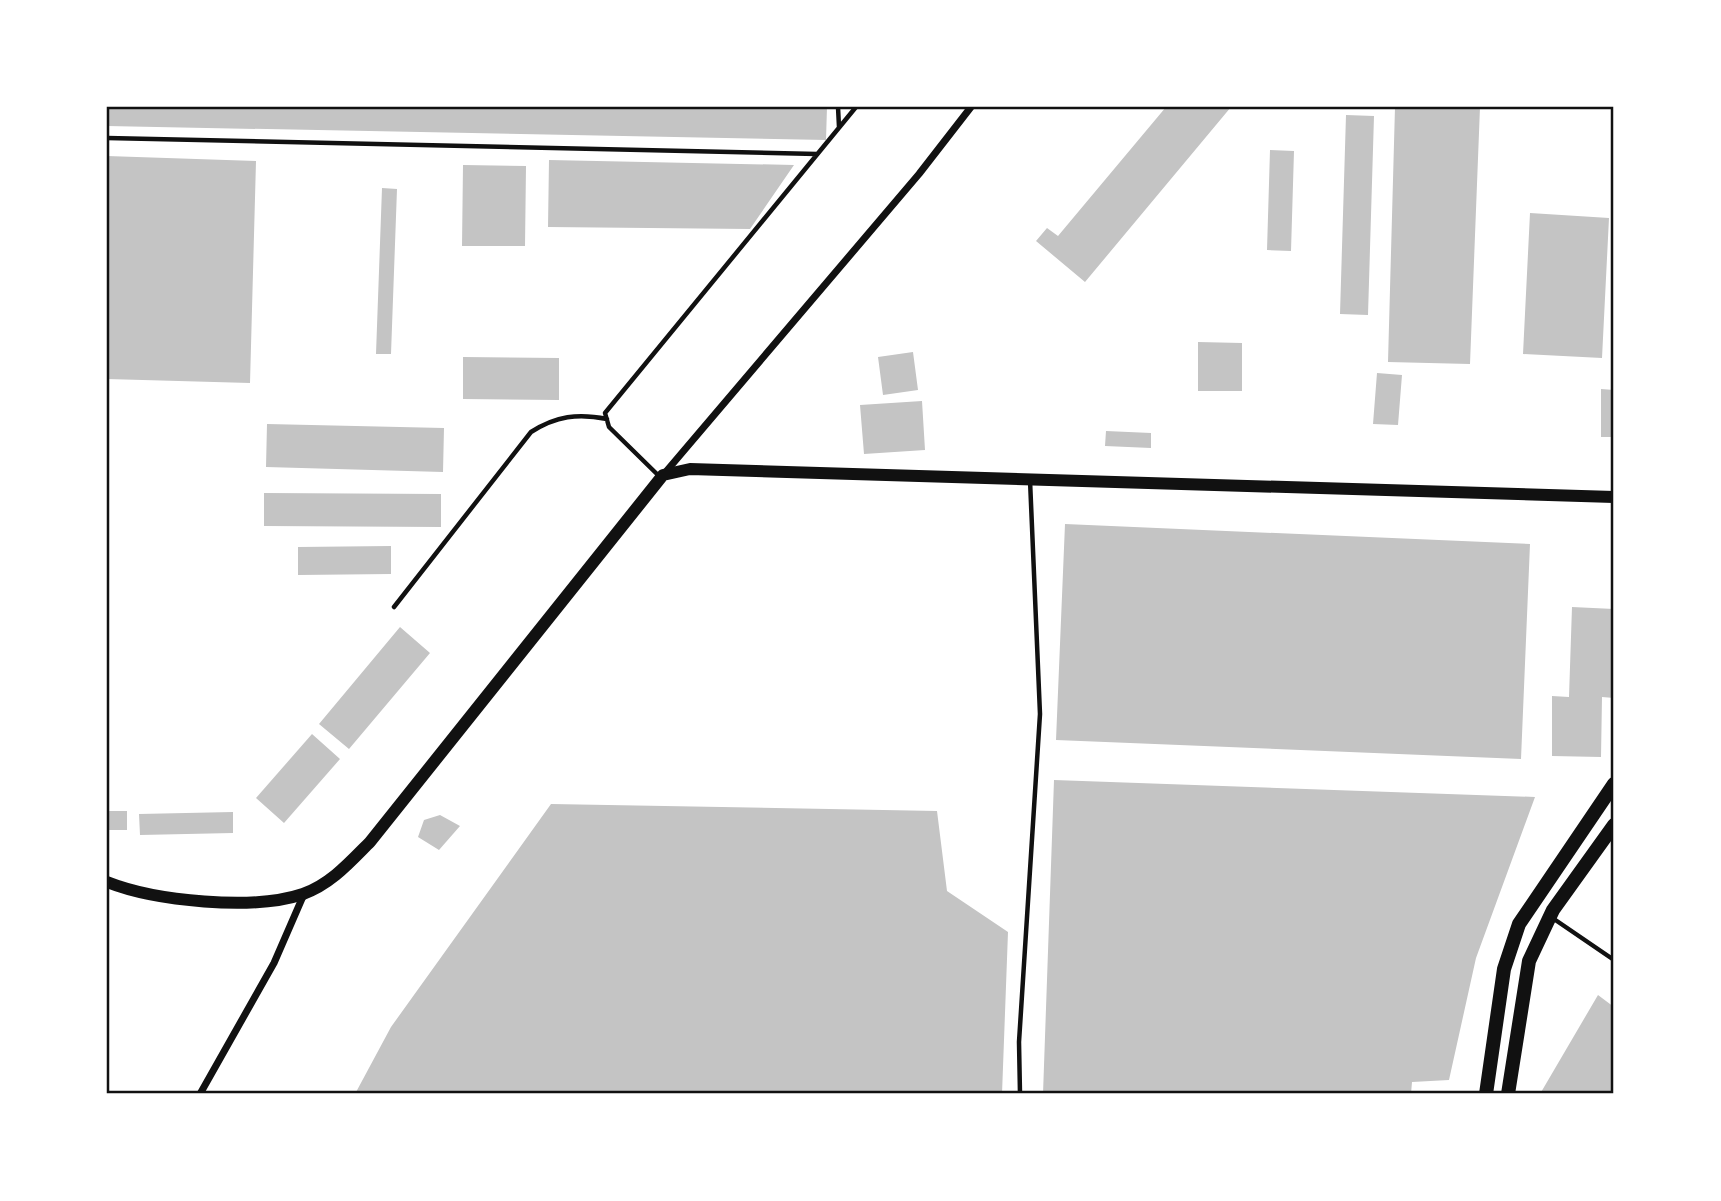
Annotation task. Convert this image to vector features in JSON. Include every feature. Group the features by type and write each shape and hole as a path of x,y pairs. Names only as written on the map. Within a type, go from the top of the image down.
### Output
{"main road":[{"path":"1486,1094 1504,970 1519,924 1614,784"},
{"path":"1508,1094 1530,961 1550,916 1614,825"}],"street":[{"path":"107,882 166,899 262,903 304,894 341,873 370,842 662,476 919,174 971,107"},
{"path":"662,476 690,468 1614,497"},
{"path":"200,1094 274,963 304,894"}],"lane":[{"path":"838,107 839,127"},
{"path":"662,476 609,427 605,413 856,107"},
{"path":"107,138 817,154"},
{"path":"394,607 531,432 548,421 566,416 587,415 607,419"},
{"path":"1020,1094 1019,1042 1040,714 1030,479"},
{"path":"1550,916 1614,960"}],"building":[{"path":"107,107 827,107 826,140 107,126"},
{"path":"1166,107 1231,107 1085,282 1036,241 1047,228 1058,236"},
{"path":"1395,107 1480,107 1470,364 1388,362"},
{"path":"1346,115 1374,116 1368,315 1340,314"},
{"path":"1270,150 1294,151 1291,251 1267,250"},
{"path":"107,156 256,161 250,383 107,379"},
{"path":"549,160 794,165 750,229 548,227"},
{"path":"463,165 526,166 525,246 462,246"},
{"path":"382,188 397,189 391,354 376,354"},
{"path":"1530,213 1609,218 1602,358 1523,354"},
{"path":"1198,342 1242,343 1242,391 1198,391"},
{"path":"913,352 918,390 883,395 878,357"},
{"path":"463,357 559,358 559,400 463,399"},
{"path":"1377,373 1402,375 1398,425 1373,424"},
{"path":"1601,389 1614,390 1614,437 1601,437"},
{"path":"922,401 925,450 864,454 860,405"},
{"path":"267,424 444,428 443,472 266,467"},
{"path":"1106,431 1151,433 1151,448 1105,446"},
{"path":"264,493 441,494 441,527 264,526"},
{"path":"1065,524 1530,544 1521,759 1056,740"},
{"path":"391,546 391,574 298,575 298,547"},
{"path":"1572,607 1614,609 1614,698 1602,697 1601,757 1552,756 1552,696 1569,697"},
{"path":"400,627 430,653 349,749 319,724"},
{"path":"312,734 340,759 284,823 256,798"},
{"path":"1054,780 1535,797 1476,958 1449,1080 1412,1082 1411,1094 1043,1094"},
{"path":"551,804 937,811 947,891 1008,932 1002,1094 355,1094 391,1027"},
{"path":"107,811 127,811 127,830 107,830"},
{"path":"233,812 233,833 140,835 139,814"},
{"path":"440,815 460,826 439,850 418,837 424,820"},
{"path":"1598,995 1614,1007 1614,1094 1540,1094"}]}
